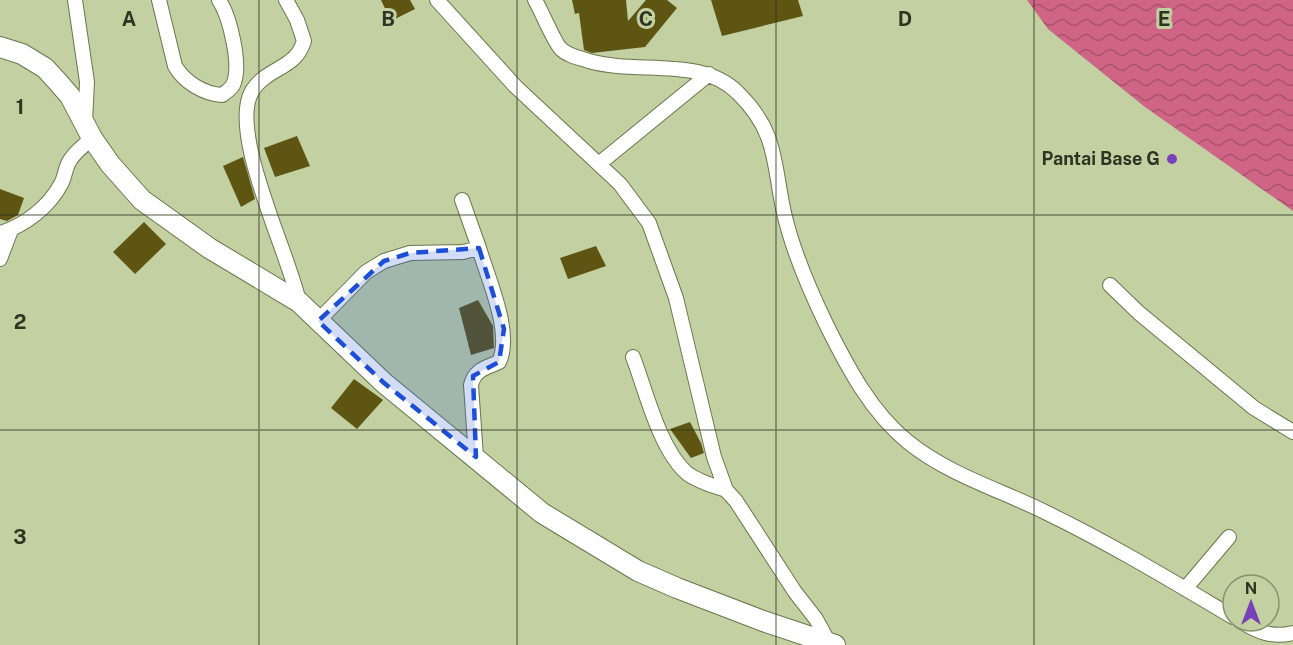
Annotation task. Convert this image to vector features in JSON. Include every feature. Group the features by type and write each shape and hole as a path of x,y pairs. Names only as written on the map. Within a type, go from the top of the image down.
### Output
{"street":[{"path":"1,265 6,232 31,218 48,201 63,182 69,161 88,132 87,82 75,0"},
{"path":"159,0 179,74 210,94 222,95 234,84 235,68 233,36 219,0"},
{"path":"286,0 297,20 304,41 295,58 272,71 252,91 246,123 253,161 299,302"},
{"path":"436,0 515,86 621,184 649,223 675,298 714,457 726,490 736,501 832,643"},
{"path":"535,0 559,48 568,54 603,65 623,68 689,70 709,74 722,79 737,91 762,120 774,154 784,213 812,293 861,387 894,429 909,443 948,468 985,486 1019,498 1080,528 1221,610"},
{"path":"0,47 22,54 45,68 70,96 88,132 110,164 142,200 209,248 299,302 384,383 542,513 638,571 763,621 832,643"},
{"path":"600,163 709,74"},
{"path":"462,200 504,329 503,354 499,362 478,371 473,376 476,457"},
{"path":"318,321 366,272 384,261 410,253 463,252 479,248"},
{"path":"1110,285 1139,313 1254,408 1293,432"},
{"path":"633,357 662,436 673,459 689,475 706,484 726,490"},
{"path":"1185,589 1229,537"},
{"path":"1260,633 1282,635 1293,633"}],"highlighted area":[{"path":"479,248 504,329 499,362 473,376 476,457 384,383 318,321 384,261 410,253"}],"water":[{"path":"1027,0 1293,0 1293,211 1145,107 1048,29"}],"building":[{"path":"381,0 410,0 415,9 391,21"},
{"path":"572,0 626,0 628,21 646,0 667,0 677,8 645,47 592,53 584,50 579,13 575,14"},
{"path":"711,0 798,0 803,16 722,36"},
{"path":"297,136 310,166 275,177 264,148"},
{"path":"243,157 255,199 241,207 223,166"},
{"path":"0,189 24,198 18,215 7,221 0,219"},
{"path":"144,222 166,244 135,274 113,252"},
{"path":"596,246 606,266 568,279 560,258"},
{"path":"478,300 493,326 494,348 471,355 459,308"},
{"path":"354,379 383,400 357,429 331,408"},
{"path":"690,422 704,453 691,458 670,429"}],"place":[{"name":"Pantai Base G","path":"1172,159"}]}
